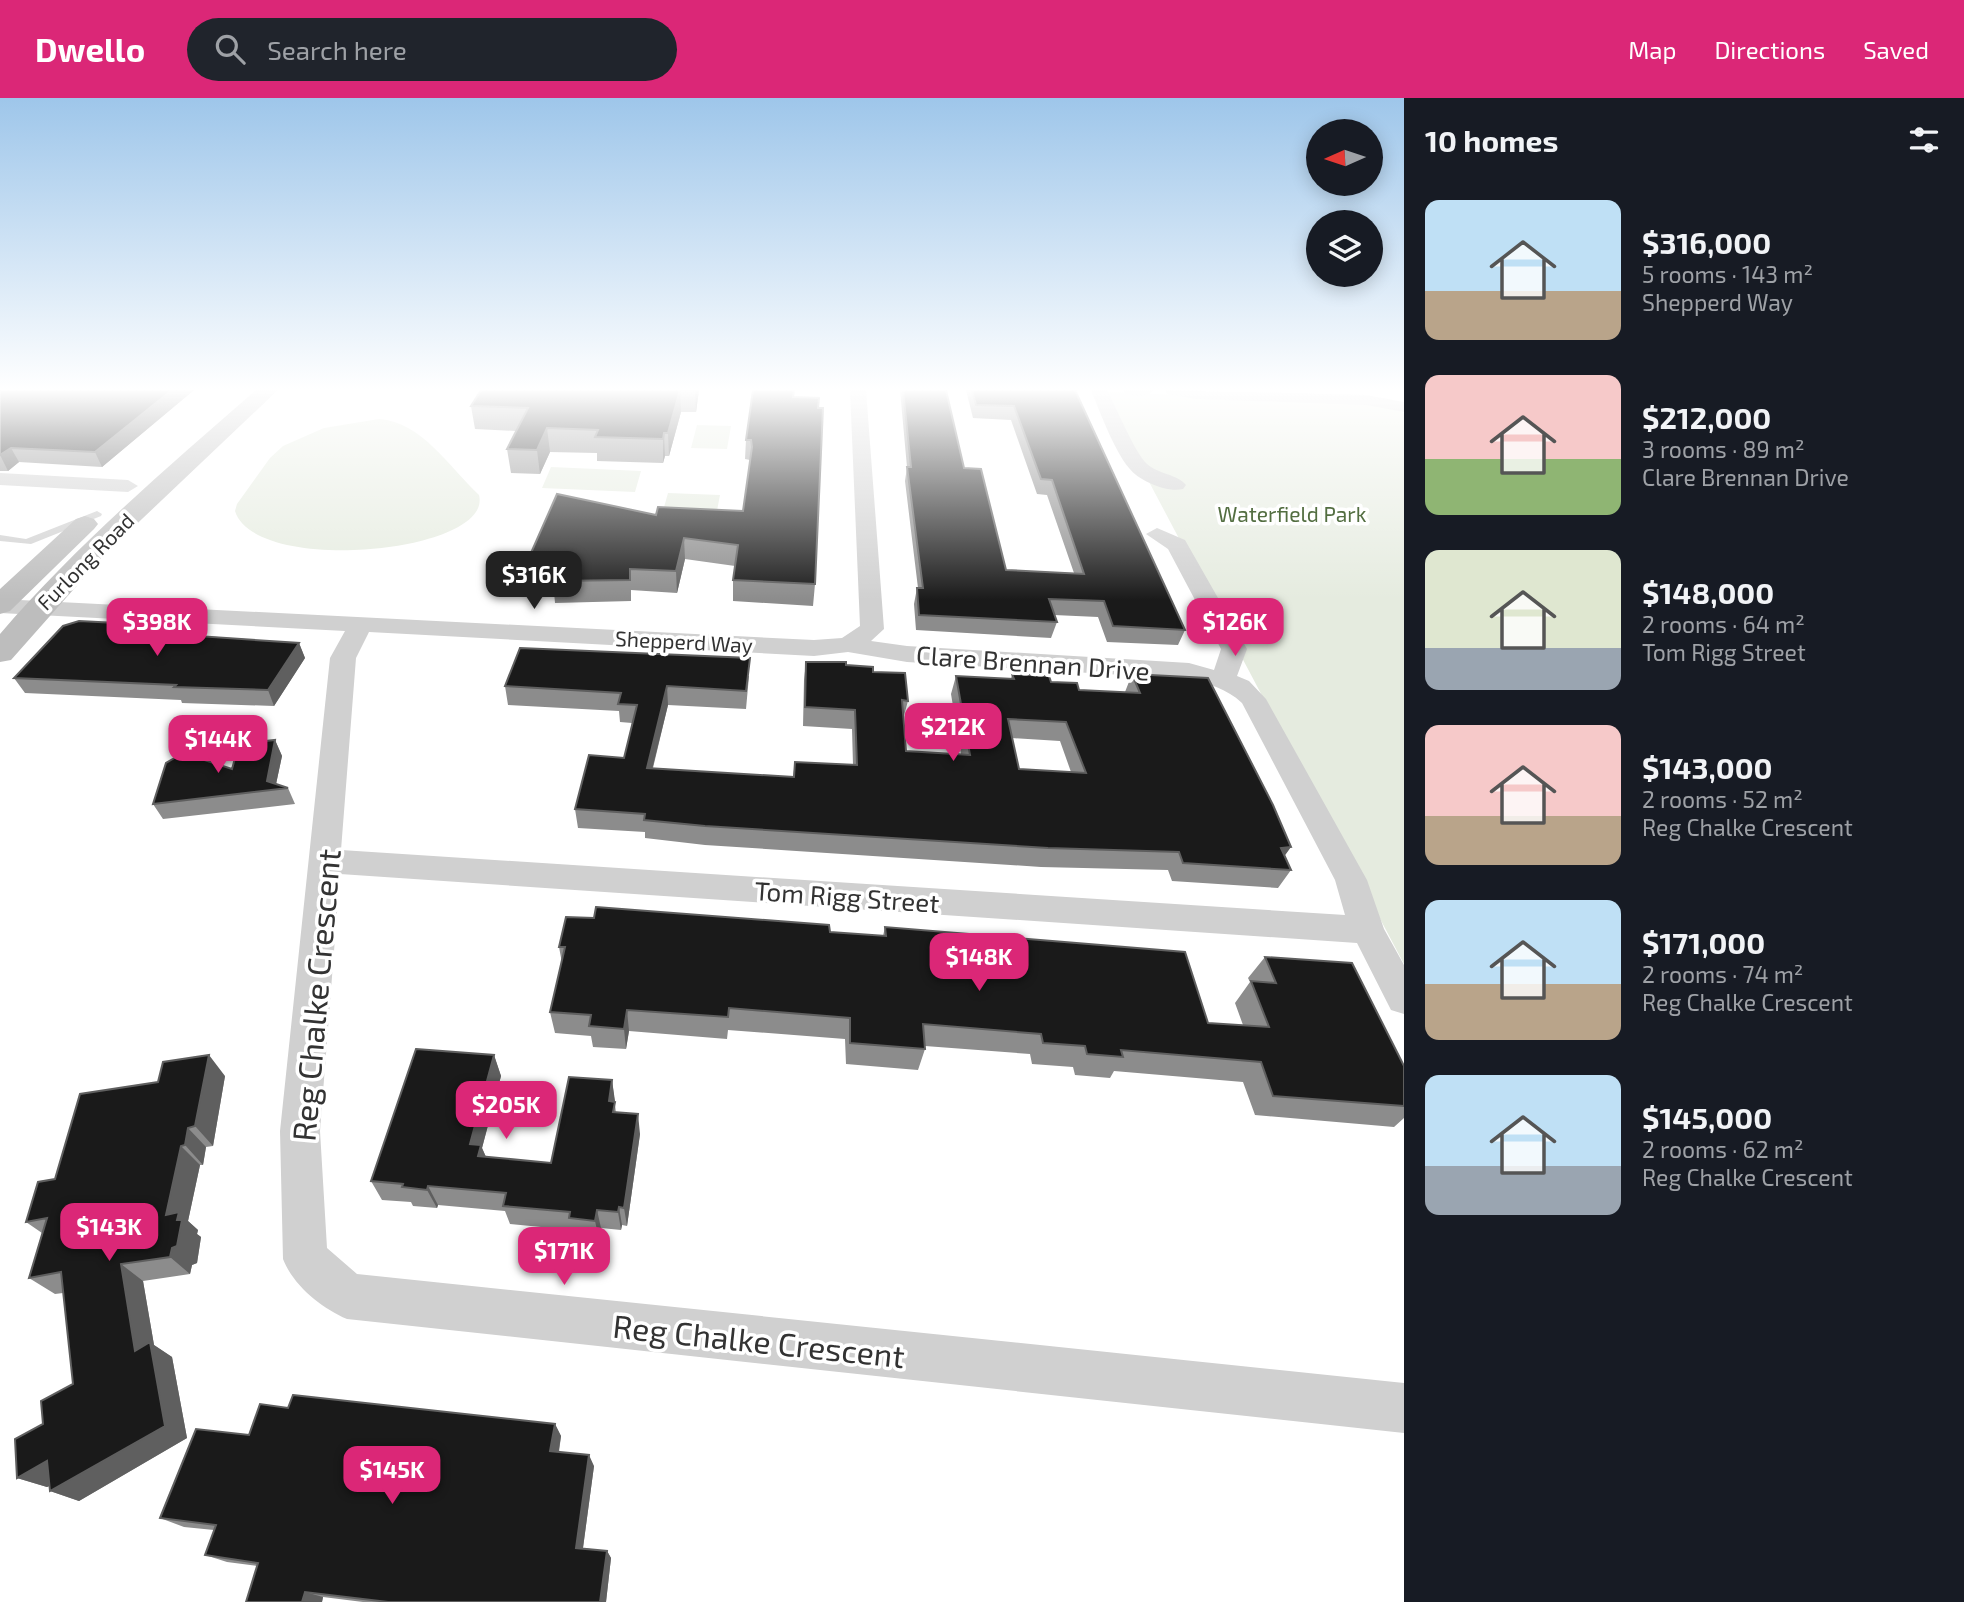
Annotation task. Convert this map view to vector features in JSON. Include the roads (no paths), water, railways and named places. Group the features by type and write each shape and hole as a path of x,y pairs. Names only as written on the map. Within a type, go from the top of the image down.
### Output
{"main road":[{"name":"Furlong Road","path":"0,606 158,460"},
{"name":"Furlong Road","path":"0,653 37,607 94,548 191,460"}],"street":[{"path":"848,645 872,629 862,460"},
{"path":"1135,460 1138,466 1153,477 1175,485"},
{"path":"0,480 128,486"},
{"path":"1157,534 1177,545 1234,649 1223,680"},
{"name":"Shepperd Way","path":"0,606 814,648 848,645"},
{"name":"Reg Chalke Crescent","path":"361,624 343,658 300,1131 305,1259 347,1296 1404,1408"},
{"name":"Clare Brennan Drive","path":"848,645 907,654 1189,671 1240,687 1253,699 1351,880 1367,930 1404,999"},
{"name":"Tom Rigg Street","path":"326,861 1367,930"}],"lane":[{"path":"0,538 27,542 97,514"}],"park label":[{"name":"Waterfield Park","path":"1292,513"}]}
